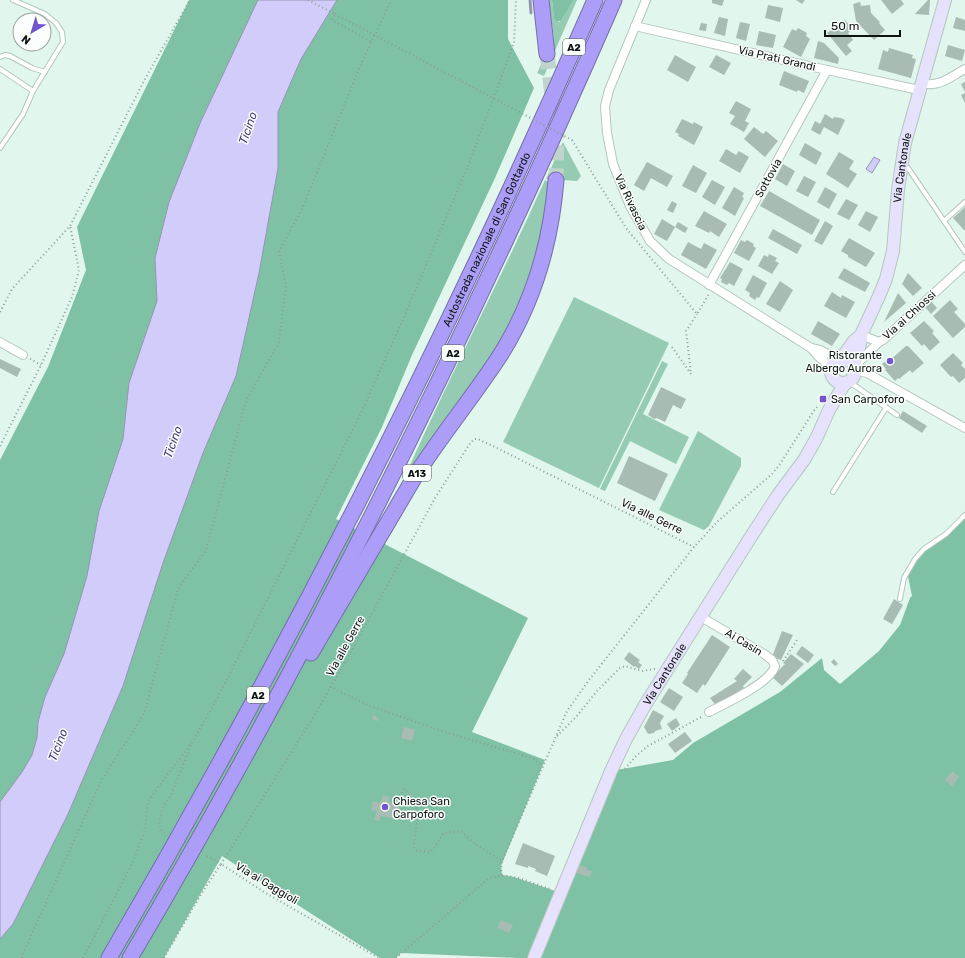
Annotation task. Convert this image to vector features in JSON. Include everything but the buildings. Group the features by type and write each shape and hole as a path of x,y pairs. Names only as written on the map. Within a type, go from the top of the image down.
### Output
{"highway":[{"path":"541,0 547,54"},
{"name":"A2","path":"553,93 586,0"},
{"name":"A2","path":"553,93 595,0"},
{"name":"A2","path":"130,958 223,796 366,528 446,367 518,216 614,0"},
{"name":"Autostrada nazionale di San Gottardo","path":"109,958 197,805 328,563 397,427 492,231 553,93"},
{"name":"A13","path":"276,699 291,688 428,455 491,368 517,325 534,287 543,259 552,215 556,180"}],"main road":[{"name":"Via Cantonale","path":"854,369 861,335 884,287 890,266 895,235 902,154 945,0"},
{"name":"Via Cantonale","path":"840,360 854,341 861,335"},
{"path":"844,359 850,362 854,369 853,377 847,382 839,382 832,373 835,363 844,359"},
{"name":"Via Cantonale","path":"829,408 832,373"},
{"name":"Via Cantonale","path":"534,958 626,740 645,705 774,501 804,460 816,439 829,408 847,382"}],"street":[{"name":"Via Rivascia","path":"646,0 605,106 606,133 613,164 630,206 650,241 668,260 811,348 820,350 840,360"},
{"name":"Via Prati Grandi","path":"635,26 827,70 920,86 938,84 965,69"},
{"name":"Sottovia","path":"709,285 827,70"},
{"name":"Via ai Chiossi","path":"854,369 879,342 883,340 965,264"},
{"path":"861,335 879,342"},
{"path":"0,342 23,355"},
{"name":"Via Rivascia","path":"811,348 816,356 832,373"},
{"path":"854,369 867,373 965,428"},
{"name":"Ai Casin","path":"701,616 764,654 772,660 775,666"},
{"path":"709,712 758,685 771,674 775,666"}],"lane":[{"path":"0,148 23,114 33,91 63,42 62,32 56,23 45,14 12,0"},
{"path":"0,57 5,55 10,56 32,68 45,72"},
{"path":"0,69 33,91"},
{"path":"908,168 965,252"},
{"path":"944,221 965,202"},
{"path":"847,382 897,415"},
{"path":"833,492 886,408"},
{"path":"900,599 904,578 915,559 924,549 950,531 965,515"}],"path":[{"path":"0,312 12,289 70,226 146,77 190,0"},
{"path":"308,0 572,140"},
{"path":"22,958 101,781 144,714 178,590 206,550 246,401 279,342 286,286 279,251 302,209 371,42 391,0"},
{"path":"83,958 133,862 145,830 148,802 193,741 217,699 361,413 405,315 469,163 506,65 514,42 516,0"},
{"path":"335,14 332,20 371,42"},
{"path":"0,446 41,365 72,297 79,270 70,226"},
{"path":"672,347 691,374 686,331 697,314"},
{"path":"23,355 41,365"},
{"path":"502,875 502,861 567,711 589,680 694,546 718,522 772,474 815,409 819,405 829,408"},
{"name":"Via alle Gerre","path":"221,864 270,788 330,688 435,498 472,440 481,440 694,546"},
{"path":"775,666 782,661 797,640"},
{"path":"556,737 576,717 597,691 620,668 625,666 637,670 647,671 671,664"},
{"path":"330,688 361,703 448,733 532,758 543,766"},
{"path":"623,773 641,750 709,712"},
{"path":"164,833 161,830 159,823 162,809 171,795 193,741"},
{"path":"402,809 402,790 404,789 417,809 418,815 414,848 417,851 431,852 444,833 461,831 475,844 502,861"},
{"path":"207,856 221,864"},
{"name":"Via ai Gaggioli","path":"164,958 200,896 221,864 264,892 379,958"},
{"path":"396,958 484,882 492,877 502,875 514,877 561,893"}],"green space":[{"path":"189,0 508,0 508,39 534,88 495,178 412,355 382,427 336,519 528,618 472,732 545,760 501,866 502,875 514,877 561,893 611,771 673,760 693,743 780,692 822,658 824,670 840,684 879,651 900,625 912,596 907,571 922,550 945,538 965,518 965,958 518,958 401,953 396,958 380,958 222,856 164,958 0,958 0,460 48,367 86,270 77,227"},
{"path":"549,0 552,0 554,18 559,22 574,0 577,0 544,76 537,73 554,39"},
{"path":"552,0 574,0 561,21 556,21 554,18"},
{"path":"563,142 581,176 577,181 546,179"},
{"path":"545,180 548,182 552,193 544,241 509,332 405,482 403,481 420,443"},
{"path":"574,297 669,343 599,488 503,442"},
{"path":"662,361 668,364 643,414 689,437 676,464 630,441 605,491 600,489"},
{"path":"698,431 741,458 741,466 709,526 704,530 659,510"}],"water":[{"name":"Ticino","path":"258,0 337,0 301,59 278,112 278,168 259,273 236,376 203,453 163,563 123,686 68,814 13,924 0,939 0,802 22,772 32,755 37,738 38,722 45,697 64,654 87,576 99,511 123,439 129,383 157,301 155,258 169,202 201,121"},
{"path":"874,157 880,160 872,173 866,169"}],"waterway":[{"path":"530,0 531,13"}],"tunnel":[{"path":"547,54 557,136 556,180"}],"place":[{"name":"Ristorante Albergo Aurora","path":"890,361"},
{"name":"San Carpoforo","path":"823,399"},
{"name":"Chiesa San Carpoforo","path":"385,807"}]}
